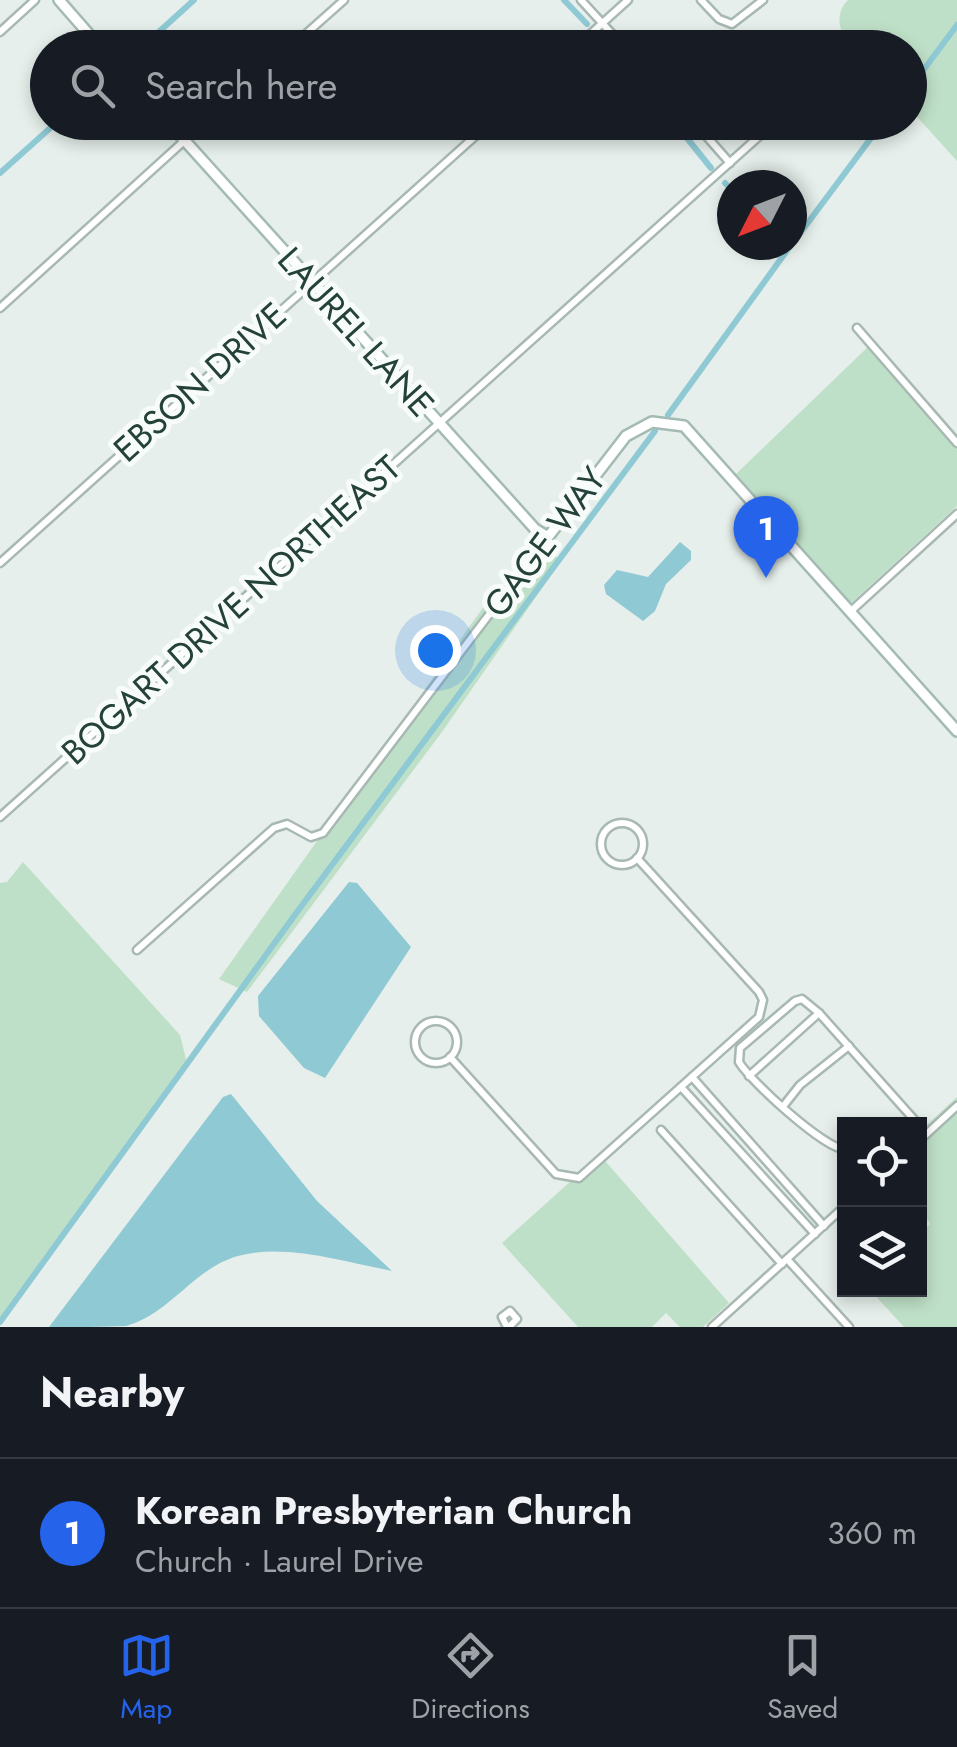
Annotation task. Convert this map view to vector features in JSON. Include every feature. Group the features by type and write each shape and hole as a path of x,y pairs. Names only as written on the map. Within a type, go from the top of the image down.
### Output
{"street":[{"path":"0,32 35,0"},
{"path":"59,0 85,30"},
{"path":"310,30 344,0"},
{"path":"581,0 608,30"},
{"path":"594,30 628,0"},
{"path":"701,0 719,19 732,24 762,0"},
{"name":"EBSON DRIVE","path":"0,564 471,140"},
{"path":"710,140 730,162"},
{"name":"BOGART DRIVE NORTHEAST","path":"0,817 755,140"},
{"path":"0,308 184,141"},
{"name":"LAUREL LANE","path":"184,141 528,524 548,537"},
{"path":"857,328 957,443"},
{"name":"GAGE WAY","path":"137,950 274,828 286,824 310,837 323,833 621,442 638,428 660,421 690,430 851,611"},
{"path":"957,514 851,611 957,731"},
{"path":"618,823 633,826 642,837 638,858 620,865 608,860 600,842 606,830 618,823"},
{"path":"450,1058 556,1174 567,1179 579,1178 758,1017 763,1000 638,858"},
{"path":"837,1147 827,1145 749,1076 738,1056 747,1041 795,1001 802,999 818,1013 912,1117"},
{"path":"749,1076 818,1013"},
{"path":"440,1021 451,1028 457,1046 450,1058 439,1063 422,1056 416,1045 422,1027 440,1021"},
{"path":"784,1104 800,1085 849,1046"},
{"path":"692,1077 824,1226"},
{"path":"681,1087 815,1234"},
{"path":"928,1132 957,1106"},
{"path":"661,1130 849,1327"},
{"path":"717,1325 837,1214"}],"green space":[{"path":"848,0 957,0 957,161 927,128 927,30 842,30 841,10"},
{"path":"874,341 957,441 957,506 850,604 736,474"},
{"path":"551,550 558,559 554,571 442,732 247,992 219,979 482,609"},
{"path":"23,862 180,1035 187,1063 0,1319 0,883 7,882"},
{"path":"957,1097 957,1327 904,1327 876,1297 927,1297 930,1224 927,1125"},
{"path":"600,1155 729,1303 703,1327 680,1327 666,1313 652,1327 578,1327 502,1243"}],"water":[{"path":"680,542 691,551 691,560 666,584 655,611 643,621 606,594 604,585 617,570 648,577"},
{"path":"349,882 357,883 411,947 325,1078 304,1068 259,1016 258,996"},
{"path":"231,1094 317,1201 392,1271 315,1255 256,1253 222,1262 156,1312 126,1326 49,1327 223,1097"}],"waterway":[{"path":"161,30 194,0"},
{"path":"564,0 587,24"},
{"path":"927,65 957,25"},
{"path":"0,173 37,140"},
{"path":"688,140 711,168"},
{"path":"807,224 870,140"},
{"path":"668,415 780,260"},
{"path":"0,1322 297,912 655,431"}],"place":[{"name":"Korean Presbyterian Church","path":"766,578"}]}
